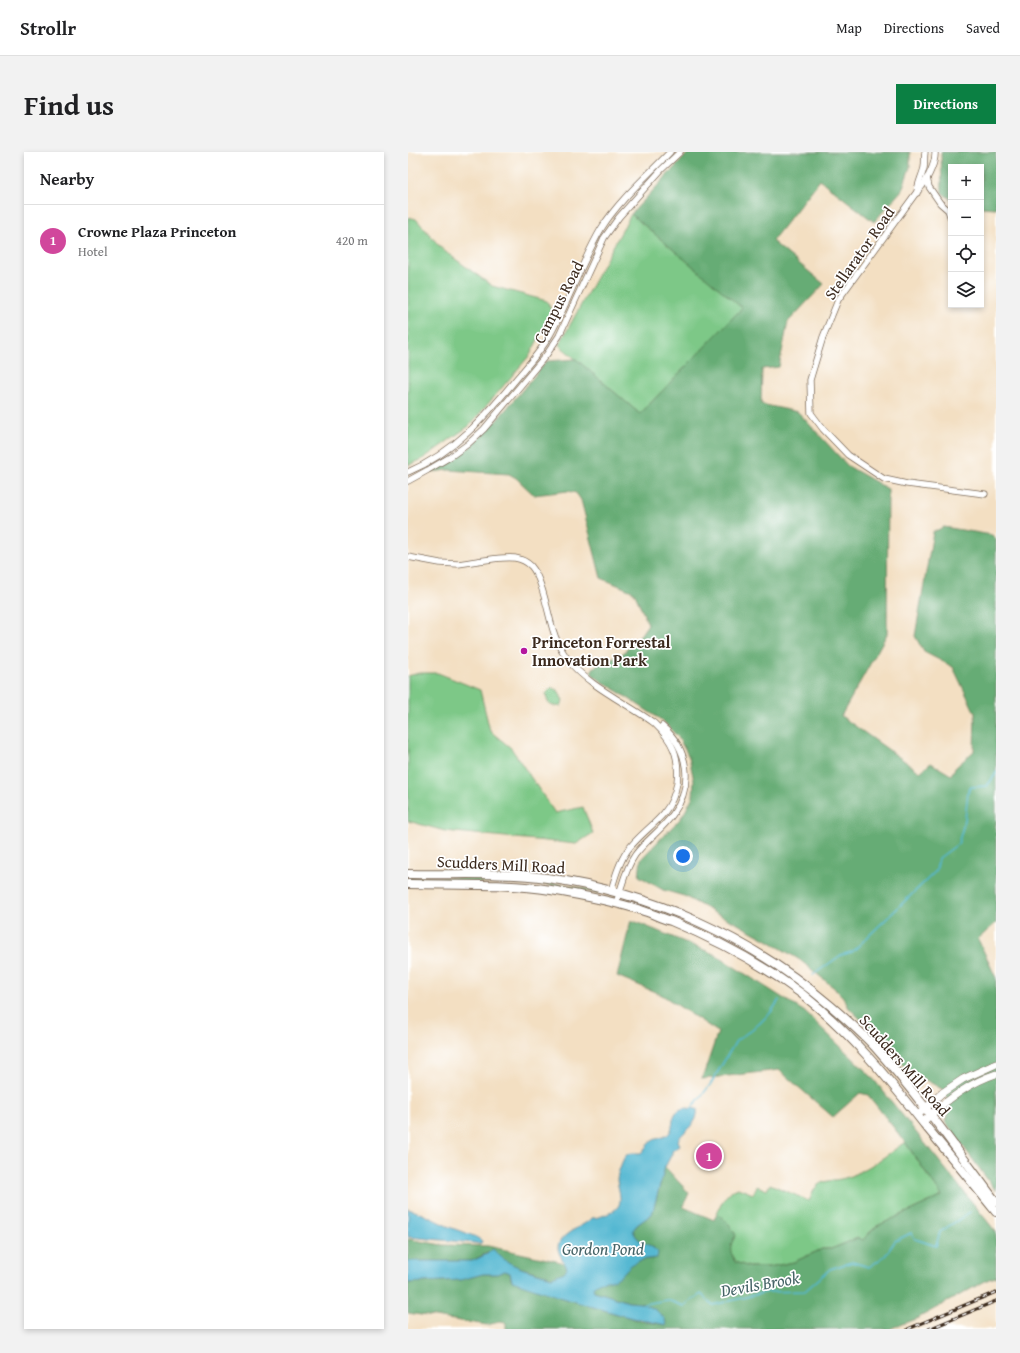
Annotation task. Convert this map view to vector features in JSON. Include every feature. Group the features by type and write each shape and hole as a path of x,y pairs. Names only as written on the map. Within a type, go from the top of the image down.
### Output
{"main road":[{"name":"Scudders Mill Road","path":"408,874 502,875 582,884 620,893 673,910 727,935 792,975 813,990 860,1032 876,1048 928,1111 996,1202"},
{"name":"Scudders Mill Road","path":"408,884 510,886 549,890 616,903 643,910 696,931 731,949 785,982 848,1036 875,1064 996,1212"}],"street":[{"name":"Campus Road","path":"408,472 434,459 455,444 476,426 495,406 550,336 602,228 621,202 670,152"},
{"name":"Campus Road","path":"408,481 450,457 468,444 493,420 553,346 604,238 611,227 618,217 662,169 680,152"},
{"name":"Stellarator Road","path":"934,152 923,187 916,193 838,300 823,337 810,380 811,413 848,455 884,479 907,484 986,494"},
{"name":"Stellarator Road","path":"916,193 922,173 922,158 925,154"},
{"path":"927,178 929,187 940,203 948,210"},
{"path":"408,557 449,564 511,558 521,559 526,562 536,572 553,631 561,649 569,660 583,675 646,717 658,723 668,731 677,742 686,768 684,793 673,814 632,859 616,903"},
{"path":"611,891 619,866 625,855 635,842 665,812 670,804 676,788 678,766 671,743 662,731 646,717"},
{"path":"920,1118 928,1111 942,1093 963,1079 996,1064"},
{"path":"928,1111 936,1109 975,1083 996,1074"}],"green space":[{"path":"689,152 910,152 910,167 902,190 874,222 820,180 772,241 824,284 788,322 779,367 762,369 761,404 798,412 848,466 888,489 887,634 841,716 920,772 931,763 951,775 955,768 974,751 975,713 953,667 924,652 915,636 933,532 944,527 992,535 996,539 996,923 978,939 996,978 996,1191 945,1122 950,1105 942,1089 922,1078 920,1087 888,1046 849,1008 843,997 833,987 800,960 767,940 684,896 663,890 639,876 641,859 680,819 686,810 693,796 694,781 689,757 678,737 663,721 594,676 591,672 594,667 621,655 637,640 648,624 634,592 601,578 581,500 576,493 568,491 534,495 516,478 509,474 448,470 428,473 470,447 496,421 547,361 576,359 640,414 742,308 631,214"},
{"path":"941,152 996,152 996,208 984,207 984,164 948,164 948,197 942,193"},
{"path":"631,214 743,308 640,414 559,345"},
{"path":"408,217 416,219 443,250 492,286 547,301 552,312 530,355 469,426 421,460 408,465"},
{"path":"419,673 438,673 480,690 490,731 511,748 555,813 583,807 593,833 576,844 445,831 408,821 408,676"},
{"path":"553,688 558,690 563,701 561,706 552,706 548,701 546,694"},
{"path":"408,877 503,878 533,880 600,891 599,893 543,884 408,881"},
{"path":"631,920 714,954 805,1012 871,1076 996,1232 996,1277 989,1279 918,1318 889,1329 506,1329 506,1323 499,1322 487,1325 408,1313 408,1283 461,1280 483,1274 497,1274 505,1271 510,1273 511,1280 569,1300 641,1321 666,1325 665,1319 656,1311 641,1303 629,1302 594,1291 593,1287 596,1283 618,1277 633,1263 657,1258 653,1247 638,1239 633,1230 637,1225 652,1214 665,1167 689,1193 683,1207 714,1220 717,1213 729,1224 736,1235 732,1242 731,1248 735,1262 749,1267 769,1267 794,1262 822,1249 831,1249 858,1238 863,1240 877,1226 942,1196 905,1142 868,1095 860,1093 833,1117 779,1070 702,1079 718,1032 662,995 617,976"},
{"path":"905,1142 942,1196 877,1226 863,1240 858,1238 831,1249 822,1249 794,1262 769,1267 749,1267 735,1262 730,1252 730,1244 717,1213 723,1201 730,1192 738,1188 753,1194 757,1186 767,1190 770,1184 809,1201 816,1187 821,1183 856,1174"},
{"path":"408,1239 442,1245 488,1246 565,1263 567,1269 553,1277 511,1265 500,1257 487,1253 472,1261 408,1261"}],"water":[{"name":"Gordon Pond","path":"686,1108 697,1109 696,1119 678,1140 680,1146 672,1151 672,1154 665,1167 652,1214 637,1225 633,1230 637,1238 658,1252 657,1258 636,1262 616,1279 601,1282 593,1287 594,1291 629,1302 641,1303 656,1310 665,1319 666,1325 628,1317 569,1300 512,1281 510,1273 505,1271 497,1274 483,1274 461,1280 408,1283 408,1261 472,1261 487,1254 493,1249 506,1260 520,1268 552,1277 564,1272 567,1269 558,1249 562,1239 571,1231 592,1218 607,1214 617,1208 619,1205 620,1193 617,1176 626,1155 630,1153 641,1153 652,1141 668,1134 677,1112"},
{"path":"408,1209 474,1236 482,1242 480,1244 408,1237"}],"waterway":[{"path":"813,975 841,955 852,952 936,871 939,858 958,844 965,820 968,792 971,787 987,786 996,772"},
{"path":"691,1109 710,1085 736,1041 759,1024 771,1012 779,1000"},
{"name":"Devils Brook","path":"644,1304 667,1300 684,1306 701,1294 713,1305 767,1292 805,1291 830,1269 852,1262 869,1267 885,1256 895,1241 911,1233 915,1239 936,1246 940,1232 970,1212"}],"railway":[{"path":"908,1329 996,1292"},
{"path":"929,1329 996,1301"}],"place":[{"name":"Princeton Forrestal Innovation Park","path":"524,651"},
{"name":"Crowne Plaza Princeton","path":"709,1156"}]}
